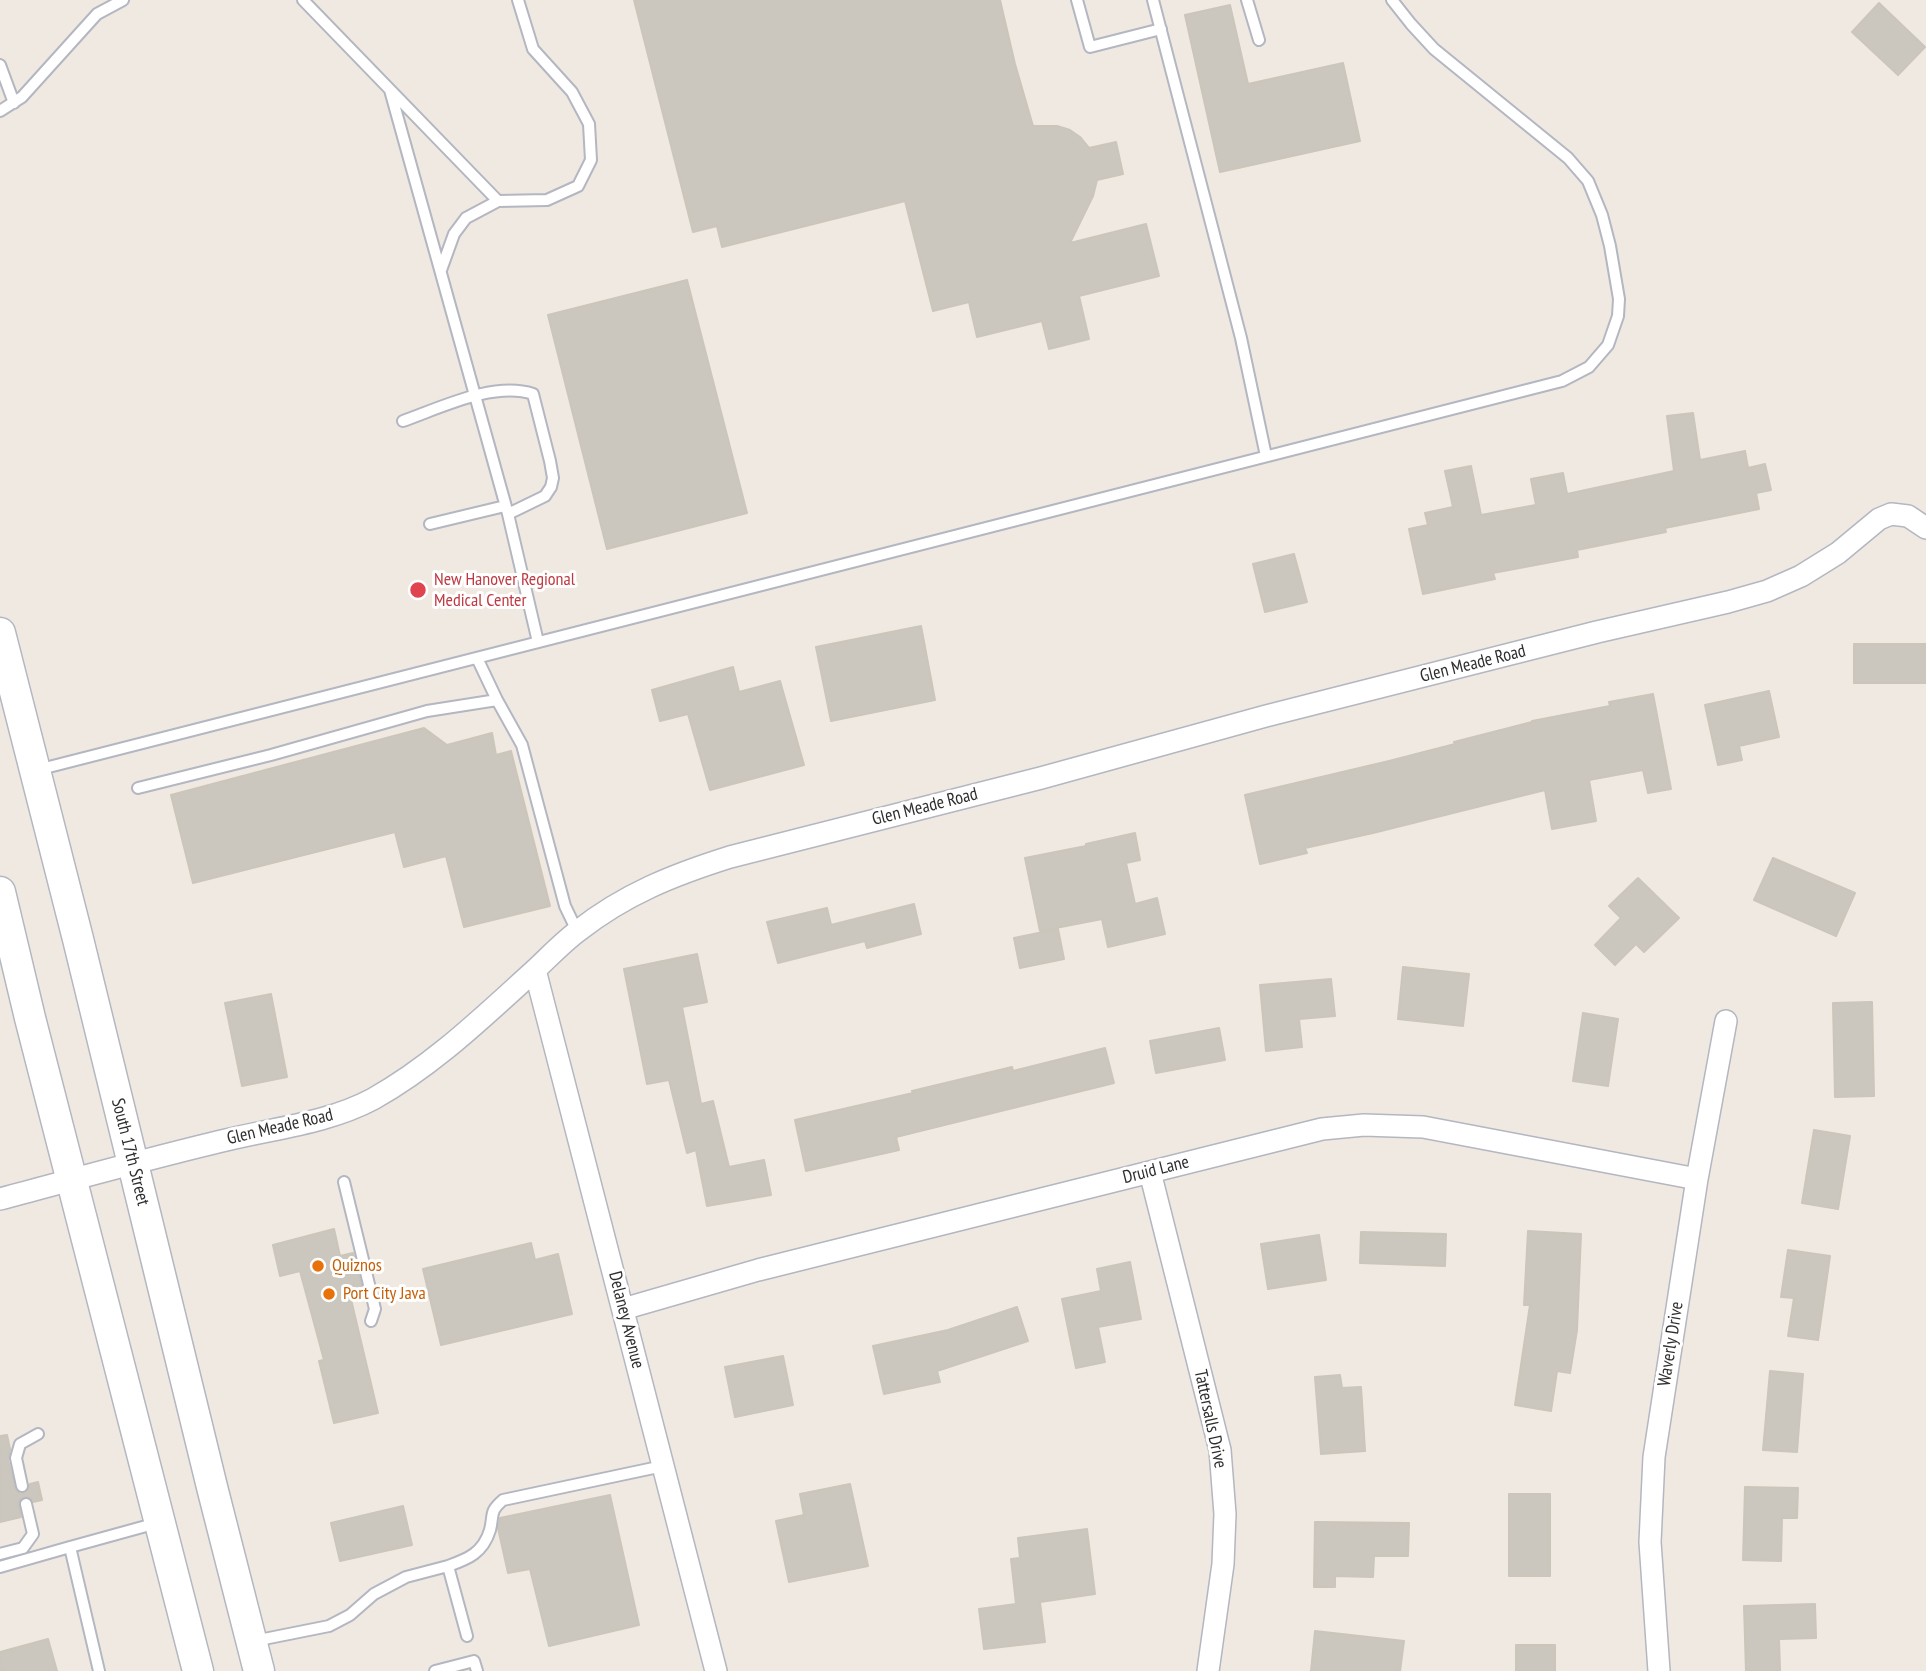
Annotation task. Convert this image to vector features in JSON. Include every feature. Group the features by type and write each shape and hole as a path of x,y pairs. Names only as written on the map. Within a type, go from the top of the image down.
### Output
{"main road":[{"name":"South 17th Street","path":"0,633 259,1671"},
{"path":"0,892 198,1671"}],"street":[{"name":"Glen Meade Road","path":"0,1199 228,1139 327,1118 372,1100 446,1049 577,931 617,903 656,882 686,871 730,857 1041,778 1279,713 1767,591 1801,576 1838,553 1879,519 1899,514 1908,516 1926,528"},
{"name":"Delaney Avenue","path":"535,970 716,1671"},
{"name":"Waverly Drive","path":"1660,1671 1650,1542 1654,1457 1697,1179 1726,1021"},
{"name":"Druid Lane","path":"623,1308 758,1270 1322,1129 1364,1125 1436,1129 1697,1179"},
{"name":"Tattersalls Drive","path":"1150,1172 1220,1450 1225,1514 1223,1564 1208,1671"}],"lane":[{"path":"0,111 14,103 49,68 97,14 123,0"},
{"path":"303,0 498,201"},
{"path":"441,270 454,234 466,218 498,201 548,200 578,186 592,160 589,124 572,92 533,49 518,0"},
{"path":"1077,0 1090,47 1161,29"},
{"path":"1153,0 1241,338 1266,456"},
{"path":"1247,0 1259,40"},
{"path":"35,770 1562,381 1589,367 1608,345 1618,316 1619,299 1602,215 1588,181 1568,158 1434,49 1392,0"},
{"path":"0,65 14,103"},
{"path":"390,90 506,510 538,642"},
{"path":"403,421 475,396 505,391 533,394 537,405 553,478 551,487 544,496 506,510 430,524"},
{"path":"477,658 522,746 565,906 577,931"},
{"path":"138,788 271,755 427,711 497,700"},
{"path":"344,1182 375,1309 371,1321"},
{"path":"22,1486 16,1458 20,1444 38,1434"},
{"path":"251,1642 329,1626 350,1615 374,1594 406,1577 470,1558 483,1546 489,1532 493,1508 503,1500 663,1466"},
{"path":"0,1554 23,1548 33,1534 26,1504"},
{"path":"0,1567 160,1522"},
{"path":"70,1547 99,1671"},
{"path":"448,1566 467,1636"},
{"path":"435,1671 474,1661 477,1671"}],"building":[{"path":"634,0 1000,0 1033,126 1057,126 1070,130 1089,148 1116,142 1123,174 1097,180 1093,196 1070,243 1146,224 1159,276 1079,296 1089,339 1049,349 1042,321 977,337 969,302 933,311 905,201 722,247 717,226 693,232"},
{"path":"1879,3 1925,47 1898,75 1852,32"},
{"path":"1230,5 1248,84 1343,63 1360,141 1220,172 1185,15"},
{"path":"687,280 747,513 607,549 548,315"},
{"path":"1693,413 1700,460 1745,451 1748,468 1765,464 1771,490 1756,493 1759,509 1665,528 1666,532 1577,550 1578,557 1493,573 1495,579 1423,594 1409,529 1428,525 1425,513 1453,507 1445,471 1471,466 1481,515 1536,505 1531,479 1563,473 1567,494 1674,471 1667,416"},
{"path":"1294,554 1307,602 1265,612 1253,564"},
{"path":"921,626 935,700 831,721 816,647"},
{"path":"1854,644 1926,644 1926,683 1854,683"},
{"path":"733,667 739,692 780,681 804,765 710,790 688,714 660,721 652,690"},
{"path":"1769,691 1779,737 1739,746 1742,760 1718,765 1705,705"},
{"path":"1653,694 1671,789 1648,793 1643,770 1589,780 1596,821 1552,829 1545,790 1305,848 1307,853 1260,864 1245,795 1455,744 1454,742 1532,721 1610,706 1609,702"},
{"path":"424,728 447,745 492,733 496,755 511,751 550,906 464,927 446,856 404,867 395,832 193,883 171,795"},
{"path":"1135,833 1140,860 1126,863 1135,904 1157,898 1165,934 1108,947 1102,919 1040,931 1025,858"},
{"path":"1773,858 1855,893 1836,936 1754,900"},
{"path":"1638,878 1679,918 1644,952 1636,944 1615,965 1595,945 1621,918 1609,906"},
{"path":"914,904 921,934 867,948 865,941 778,963 767,922 827,908 831,925"},
{"path":"1058,929 1064,959 1020,968 1014,938"},
{"path":"697,954 707,1002 682,1007 701,1104 713,1101 729,1167 764,1160 771,1195 707,1206 696,1150 687,1153 669,1080 647,1084 624,969"},
{"path":"1403,967 1469,974 1463,1026 1398,1019"},
{"path":"1331,979 1335,1016 1299,1019 1302,1047 1266,1051 1260,985"},
{"path":"271,994 287,1077 242,1086 225,1003"},
{"path":"1872,1002 1874,1096 1835,1097 1833,1003"},
{"path":"1583,1013 1618,1019 1608,1086 1573,1081"},
{"path":"1219,1028 1225,1060 1156,1073 1150,1041"},
{"path":"1105,1048 1114,1083 896,1137 899,1150 806,1171 795,1120 1012,1067 1013,1071"},
{"path":"1814,1130 1850,1136 1838,1209 1802,1203"},
{"path":"334,1229 340,1256 353,1253 362,1288 349,1291 378,1413 334,1423 319,1361 324,1360 300,1271 280,1276 273,1245"},
{"path":"1528,1231 1581,1234 1577,1330 1570,1373 1557,1371 1551,1411 1515,1405 1530,1305 1524,1305"},
{"path":"1361,1232 1446,1234 1445,1266 1360,1263"},
{"path":"1319,1235 1326,1280 1268,1289 1261,1244"},
{"path":"531,1243 535,1260 558,1254 572,1314 441,1345 423,1269"},
{"path":"1788,1250 1830,1256 1818,1340 1788,1336 1794,1298 1781,1297"},
{"path":"1130,1262 1141,1319 1098,1327 1105,1362 1076,1368 1062,1299 1101,1291 1097,1269"},
{"path":"1017,1307 1028,1341 937,1371 940,1382 884,1394 873,1346 948,1330"},
{"path":"783,1356 793,1405 735,1417 725,1367"},
{"path":"1770,1371 1803,1374 1797,1452 1763,1450"},
{"path":"1340,1375 1342,1388 1361,1387 1365,1451 1321,1454 1315,1377"},
{"path":"7,1435 10,1449 8,1460 16,1491 24,1493 30,1484 38,1482 42,1500 33,1502 29,1497 24,1497 18,1502 21,1517 0,1522 0,1436"},
{"path":"850,1484 868,1566 789,1582 776,1521 804,1515 800,1494"},
{"path":"1745,1487 1798,1488 1797,1518 1782,1518 1781,1561 1743,1560"},
{"path":"1509,1494 1550,1494 1550,1576 1509,1576"},
{"path":"610,1495 639,1625 549,1646 530,1569 508,1573 498,1528 500,1518"},
{"path":"403,1506 412,1545 340,1561 331,1523"},
{"path":"1315,1522 1409,1523 1408,1556 1374,1556 1373,1577 1335,1576 1335,1587 1314,1587"},
{"path":"1087,1529 1095,1594 1040,1602 1045,1642 984,1649 979,1609 1016,1604 1011,1559 1020,1558 1018,1538"},
{"path":"1815,1604 1816,1638 1779,1639 1780,1671 1746,1671 1744,1606"},
{"path":"1315,1631 1404,1641 1400,1671 1311,1671"},
{"path":"48,1639 57,1671 0,1671 0,1652"},
{"path":"1516,1645 1555,1645 1555,1671 1516,1671"}],"place":[{"name":"New Hanover Regional Medical Center","path":"418,590"},
{"name":"Quiznos","path":"318,1266"},
{"name":"Port City Java","path":"329,1294"}]}
